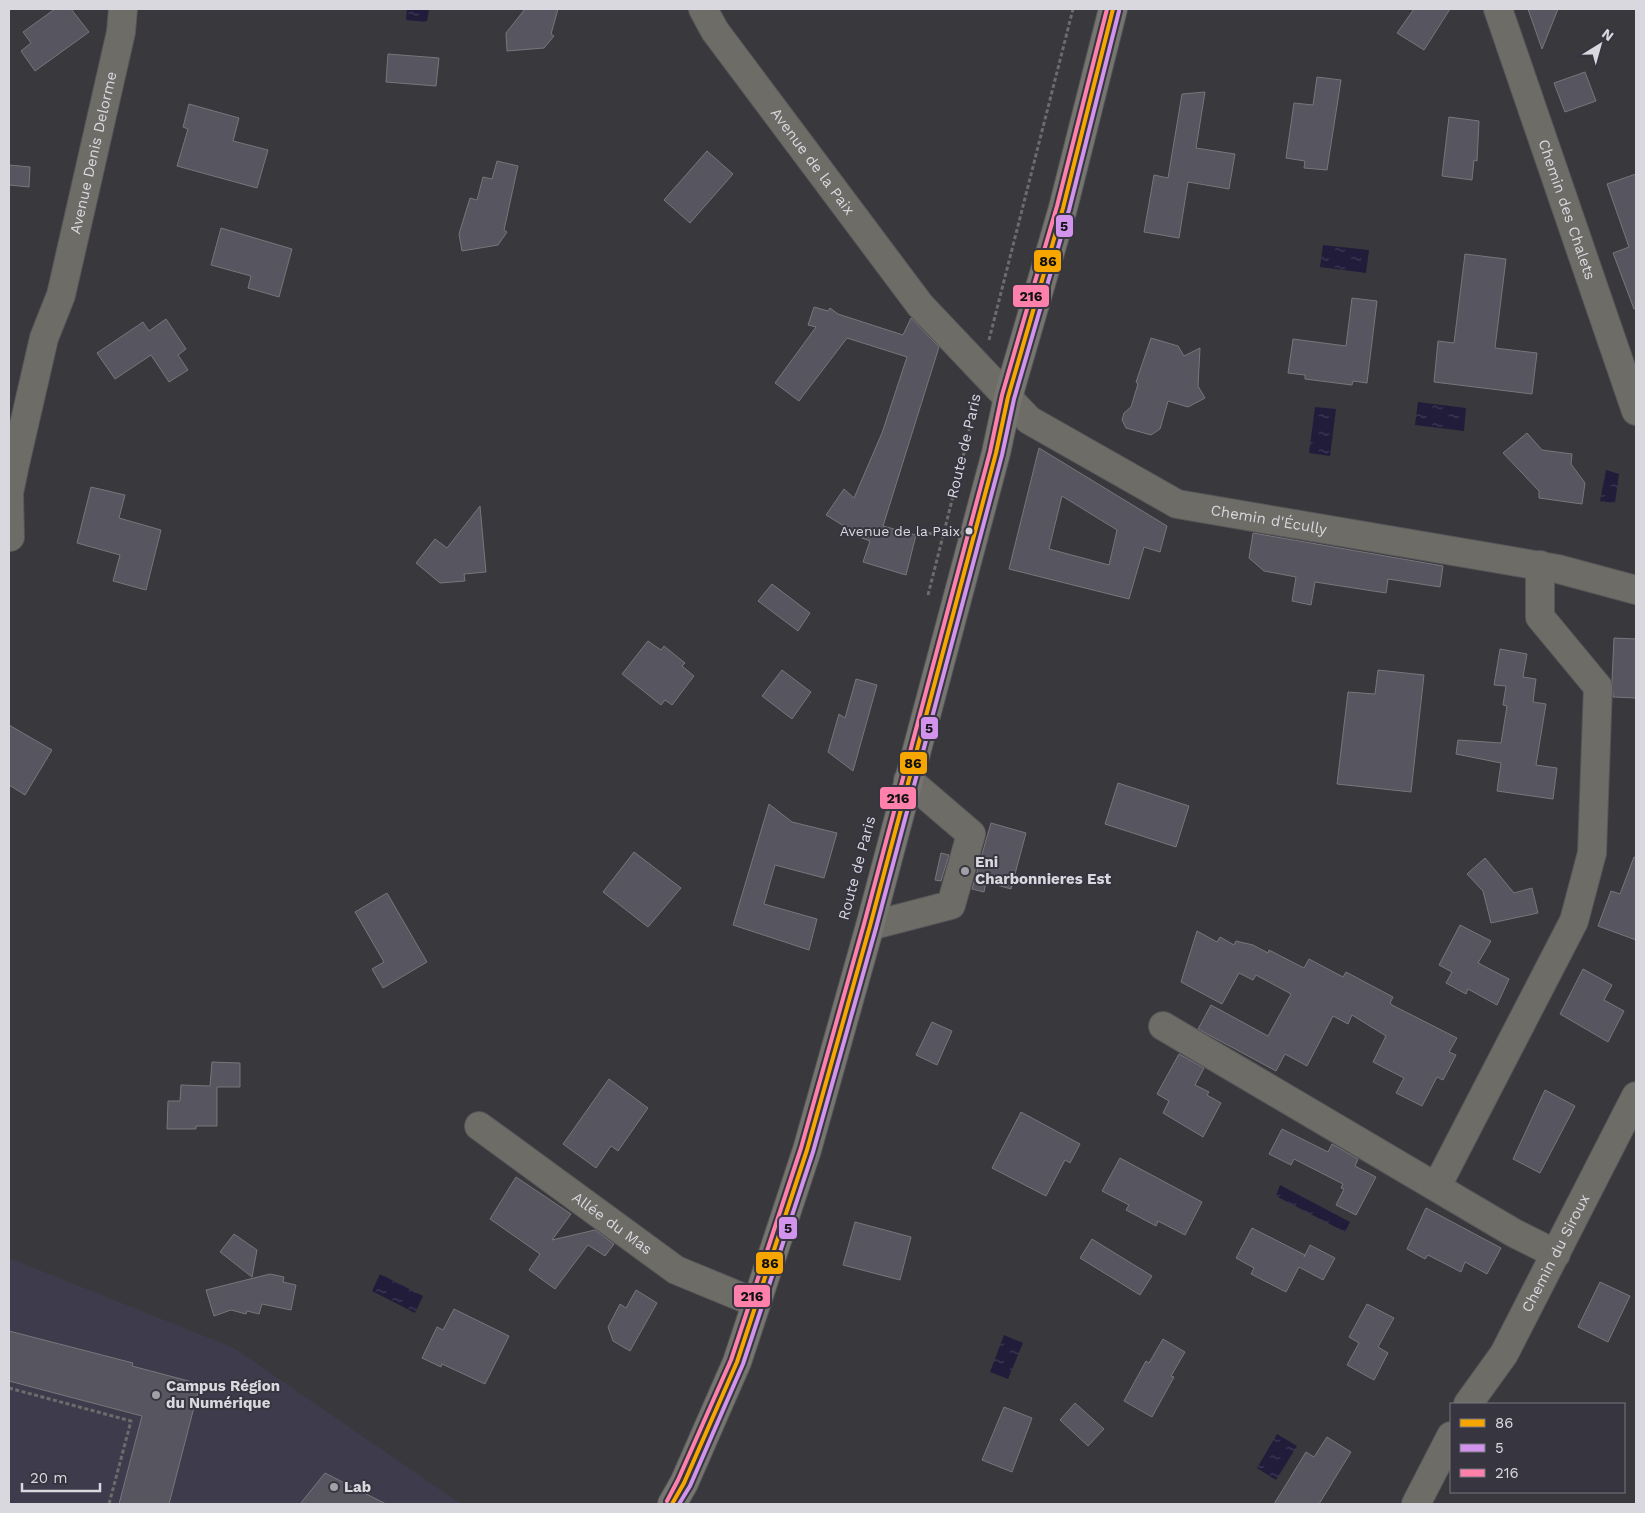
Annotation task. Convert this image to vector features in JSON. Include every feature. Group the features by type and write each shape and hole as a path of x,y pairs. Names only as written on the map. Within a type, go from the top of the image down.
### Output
{"main road":[{"name":"Route de Paris","path":"672,1504 684,1483 737,1362 807,1150 870,926 996,453 1008,398 1061,217 1113,9"}],"street":[{"name":"Avenue Denis Delorme","path":"9,538 27,497 23,438 60,341 61,296 121,32 123,9"},
{"name":"Avenue de la Paix","path":"703,9 721,39 920,305 1008,398"},
{"name":"Chemin des Chalets","path":"1498,9 1636,411"},
{"name":"Chemin d'Écully","path":"1008,398 1029,420 1177,504 1549,567 1636,590"},
{"name":"Chemin d'Écully","path":"1549,567 1607,568 1636,572"},
{"path":"1437,1186 1574,921 1592,853 1598,687 1540,617 1549,567"},
{"path":"870,926 951,905 971,834 908,780"},
{"path":"1162,1026 1514,1233 1556,1254"},
{"name":"Chemin du Siroux","path":"1469,1403 1504,1354 1636,1096"},
{"name":"Allée du Mas","path":"479,1126 676,1270 756,1303"},
{"path":"1416,1504 1450,1438"}],"path":[{"name":"Route de Paris","path":"926,603 966,446 981,369 1073,9"},
{"path":"9,1388 131,1421 109,1504"}],"shaded area":[{"name":"Campus Région du Numérique","path":"9,1258 234,1348 461,1504 9,1504"}],"water":[{"path":"407,9 429,9 427,22 406,20"},
{"path":"1323,245 1369,250 1366,273 1320,267"},
{"path":"1418,402 1466,408 1464,431 1415,425"},
{"path":"1315,407 1336,409 1330,456 1309,453"},
{"path":"1606,470 1619,474 1615,503 1600,501"},
{"path":"1280,1185 1350,1222 1345,1232 1276,1196"},
{"path":"380,1274 423,1296 415,1313 372,1291"},
{"path":"1004,1335 1023,1343 1008,1379 990,1372"},
{"path":"1277,1434 1297,1446 1276,1480 1257,1468"}],"building":[{"path":"55,9 71,9 89,32 35,71 21,51 31,43 23,32"},
{"path":"525,9 558,9 551,34 554,36 544,48 507,51 506,33"},
{"path":"1414,9 1450,9 1424,50 1397,33"},
{"path":"1528,9 1558,9 1542,49"},
{"path":"388,54 439,58 436,86 386,82"},
{"path":"1585,72 1596,101 1565,112 1554,83"},
{"path":"1317,77 1341,80 1327,170 1304,168 1305,161 1286,158 1294,103 1313,105"},
{"path":"1205,92 1196,148 1235,154 1229,189 1188,182 1179,238 1144,232 1154,175 1168,178 1182,94"},
{"path":"189,104 239,118 233,141 268,150 257,188 177,166 188,129 183,127"},
{"path":"1449,117 1479,121 1477,161 1474,160 1472,180 1442,176"},
{"path":"707,151 733,174 690,223 664,200"},
{"path":"497,161 518,166 504,230 507,232 498,245 462,251 459,234 470,198 477,200 483,177 492,179"},
{"path":"9,165 30,167 29,187 9,185"},
{"path":"1636,174 1636,308 1634,309 1613,253 1629,247 1607,184"},
{"path":"221,228 292,249 279,297 248,288 251,276 211,265"},
{"path":"1465,254 1506,259 1495,348 1537,353 1532,394 1434,382 1438,341 1454,343"},
{"path":"1352,298 1377,301 1367,383 1353,381 1352,385 1305,379 1305,375 1288,373 1293,339 1346,346"},
{"path":"814,307 828,311 830,308 838,314 903,335 911,318 939,347 883,526 916,535 906,575 863,562 870,541 846,532 847,528 826,515 844,489 854,498 882,433 907,357 847,338 799,401 775,383 816,327 808,325"},
{"path":"166,319 186,349 178,355 188,370 169,382 151,355 115,379 97,353 143,322 149,331"},
{"path":"1151,338 1178,346 1184,356 1200,348 1198,386 1205,398 1188,407 1168,401 1160,429 1151,435 1126,428 1122,420 1124,413 1131,407 1138,384 1136,382"},
{"path":"1527,433 1542,450 1572,454 1571,464 1585,483 1582,504 1539,498 1539,491 1503,453"},
{"path":"1039,448 1167,526 1160,552 1144,547 1129,599 1009,569","holes":["1062,496 1117,530 1109,565 1049,549"]},
{"path":"91,487 125,495 119,518 161,530 146,590 113,581 120,555 77,543"},
{"path":"480,506 486,572 464,574 465,581 440,583 416,563 435,539 447,548"},
{"path":"1253,533 1443,566 1440,587 1388,579 1386,593 1315,582 1311,605 1292,601 1296,577 1264,571 1249,558"},
{"path":"772,584 810,613 798,631 758,601"},
{"path":"1614,638 1636,639 1636,698 1613,697"},
{"path":"648,641 661,650 664,646 685,663 682,666 694,676 672,705 665,700 661,705 622,674"},
{"path":"1500,649 1527,654 1523,677 1536,679 1533,702 1546,704 1536,765 1557,768 1553,799 1497,791 1501,763 1456,754 1458,740 1501,743 1507,706 1503,705 1506,686 1494,685"},
{"path":"782,670 811,692 792,719 762,696"},
{"path":"1378,670 1424,675 1411,792 1337,784 1348,692 1375,694"},
{"path":"856,679 877,685 853,771 828,752 839,714 845,718"},
{"path":"9,725 52,750 25,795 9,785"},
{"path":"1118,783 1189,806 1176,847 1105,824"},
{"path":"769,804 792,822 837,833 824,878 775,865 764,904 817,919 809,950 733,925"},
{"path":"991,823 1026,833 1011,889 986,882 984,892 972,889"},
{"path":"634,852 681,888 648,927 603,892"},
{"path":"941,853 949,855 941,881 935,880"},
{"path":"1634,857 1636,858 1636,940 1598,926 1611,891 1620,894"},
{"path":"1485,858 1514,893 1532,888 1538,913 1491,923 1483,891 1467,874"},
{"path":"387,893 427,962 383,988 372,969 384,962 355,912"},
{"path":"1460,925 1491,941 1478,963 1509,979 1497,1005 1468,989 1466,994 1446,983 1452,972 1439,965"},
{"path":"1197,931 1217,942 1220,937 1234,945 1236,941 1253,945 1268,953 1269,950 1304,968 1309,959 1343,977 1346,972 1393,997 1390,1003 1392,1005 1457,1038 1449,1052 1456,1055 1443,1080 1437,1077 1422,1106 1396,1093 1404,1078 1373,1062 1386,1036 1352,1015 1348,1024 1333,1016 1307,1066 1285,1054 1276,1071 1198,1029 1211,1005 1268,1036 1291,994 1256,975 1253,980 1239,973 1222,1004 1181,982"},
{"path":"1583,969 1612,985 1604,1000 1624,1011 1608,1042 1560,1014"},
{"path":"932,1022 952,1031 937,1065 916,1055"},
{"path":"1179,1054 1204,1068 1195,1085 1209,1092 1207,1095 1221,1103 1203,1137 1163,1113 1169,1101 1157,1094"},
{"path":"212,1062 240,1063 240,1087 217,1087 217,1126 196,1126 196,1129 167,1129 168,1101 180,1101 181,1085 210,1086"},
{"path":"609,1079 648,1108 618,1151 611,1146 596,1168 563,1144"},
{"path":"1545,1090 1575,1106 1540,1173 1513,1159"},
{"path":"1021,1112 1080,1144 1070,1163 1065,1160 1046,1196 992,1168"},
{"path":"1282,1129 1328,1152 1332,1144 1358,1159 1355,1166 1376,1177 1356,1215 1336,1205 1344,1189 1341,1188 1343,1184 1294,1159 1291,1165 1269,1154"},
{"path":"1120,1158 1202,1202 1185,1235 1158,1221 1156,1226 1126,1210 1129,1205 1102,1191"},
{"path":"516,1177 571,1214 552,1240 595,1230 614,1244 605,1256 588,1245 555,1289 529,1270 540,1254 490,1219"},
{"path":"1426,1208 1501,1248 1487,1274 1465,1262 1461,1272 1428,1255 1425,1259 1407,1249"},
{"path":"855,1222 911,1237 900,1280 843,1265"},
{"path":"1252,1228 1305,1255 1310,1245 1335,1258 1323,1280 1299,1267 1286,1292 1251,1274 1254,1268 1236,1258"},
{"path":"234,1234 257,1250 252,1277 220,1252"},
{"path":"1092,1239 1152,1276 1140,1295 1080,1258"},
{"path":"270,1274 284,1277 283,1282 296,1285 291,1310 262,1304 259,1314 247,1311 246,1314 231,1310 214,1316 206,1290"},
{"path":"1600,1282 1630,1296 1608,1342 1578,1327"},
{"path":"636,1290 657,1303 630,1351 613,1341 608,1327 620,1304 626,1308"},
{"path":"1367,1304 1394,1318 1378,1347 1388,1353 1374,1380 1347,1365 1359,1343 1349,1337"},
{"path":"454,1309 509,1336 485,1384 442,1364 441,1367 422,1358 437,1327 443,1330"},
{"path":"9,1331 133,1363 132,1366 200,1384 169,1504 119,1504 142,1416 9,1381"},
{"path":"1163,1339 1185,1352 1171,1376 1174,1377 1152,1417 1124,1401 1146,1361 1149,1363"},
{"path":"1075,1403 1104,1429 1088,1446 1060,1420"},
{"path":"1004,1407 1032,1418 1012,1472 982,1460"},
{"path":"1327,1437 1351,1452 1319,1504 1274,1504 1306,1452 1314,1457"},
{"name":"Lab","path":"325,1473 386,1504 300,1504"}],"transit line":[{"name":"216","path":"667,1501 731,1360 801,1148 864,924 990,452 1002,395 1057,206 1107,9"},
{"name":"86","path":"672,1504 684,1483 737,1362 807,1150 870,926 996,453 1008,397 1063,208 1113,9"},
{"name":"5","path":"679,1504 690,1486 743,1364 813,1152 876,928 1002,455 1014,399 1069,210 1119,11"}],"place":[{"name":"Avenue de la Paix","path":"969,531"},
{"name":"Eni Charbonnieres Est","path":"965,871"},
{"name":"Campus Région du Numérique","path":"156,1395"},
{"name":"Lab","path":"334,1487"}]}
